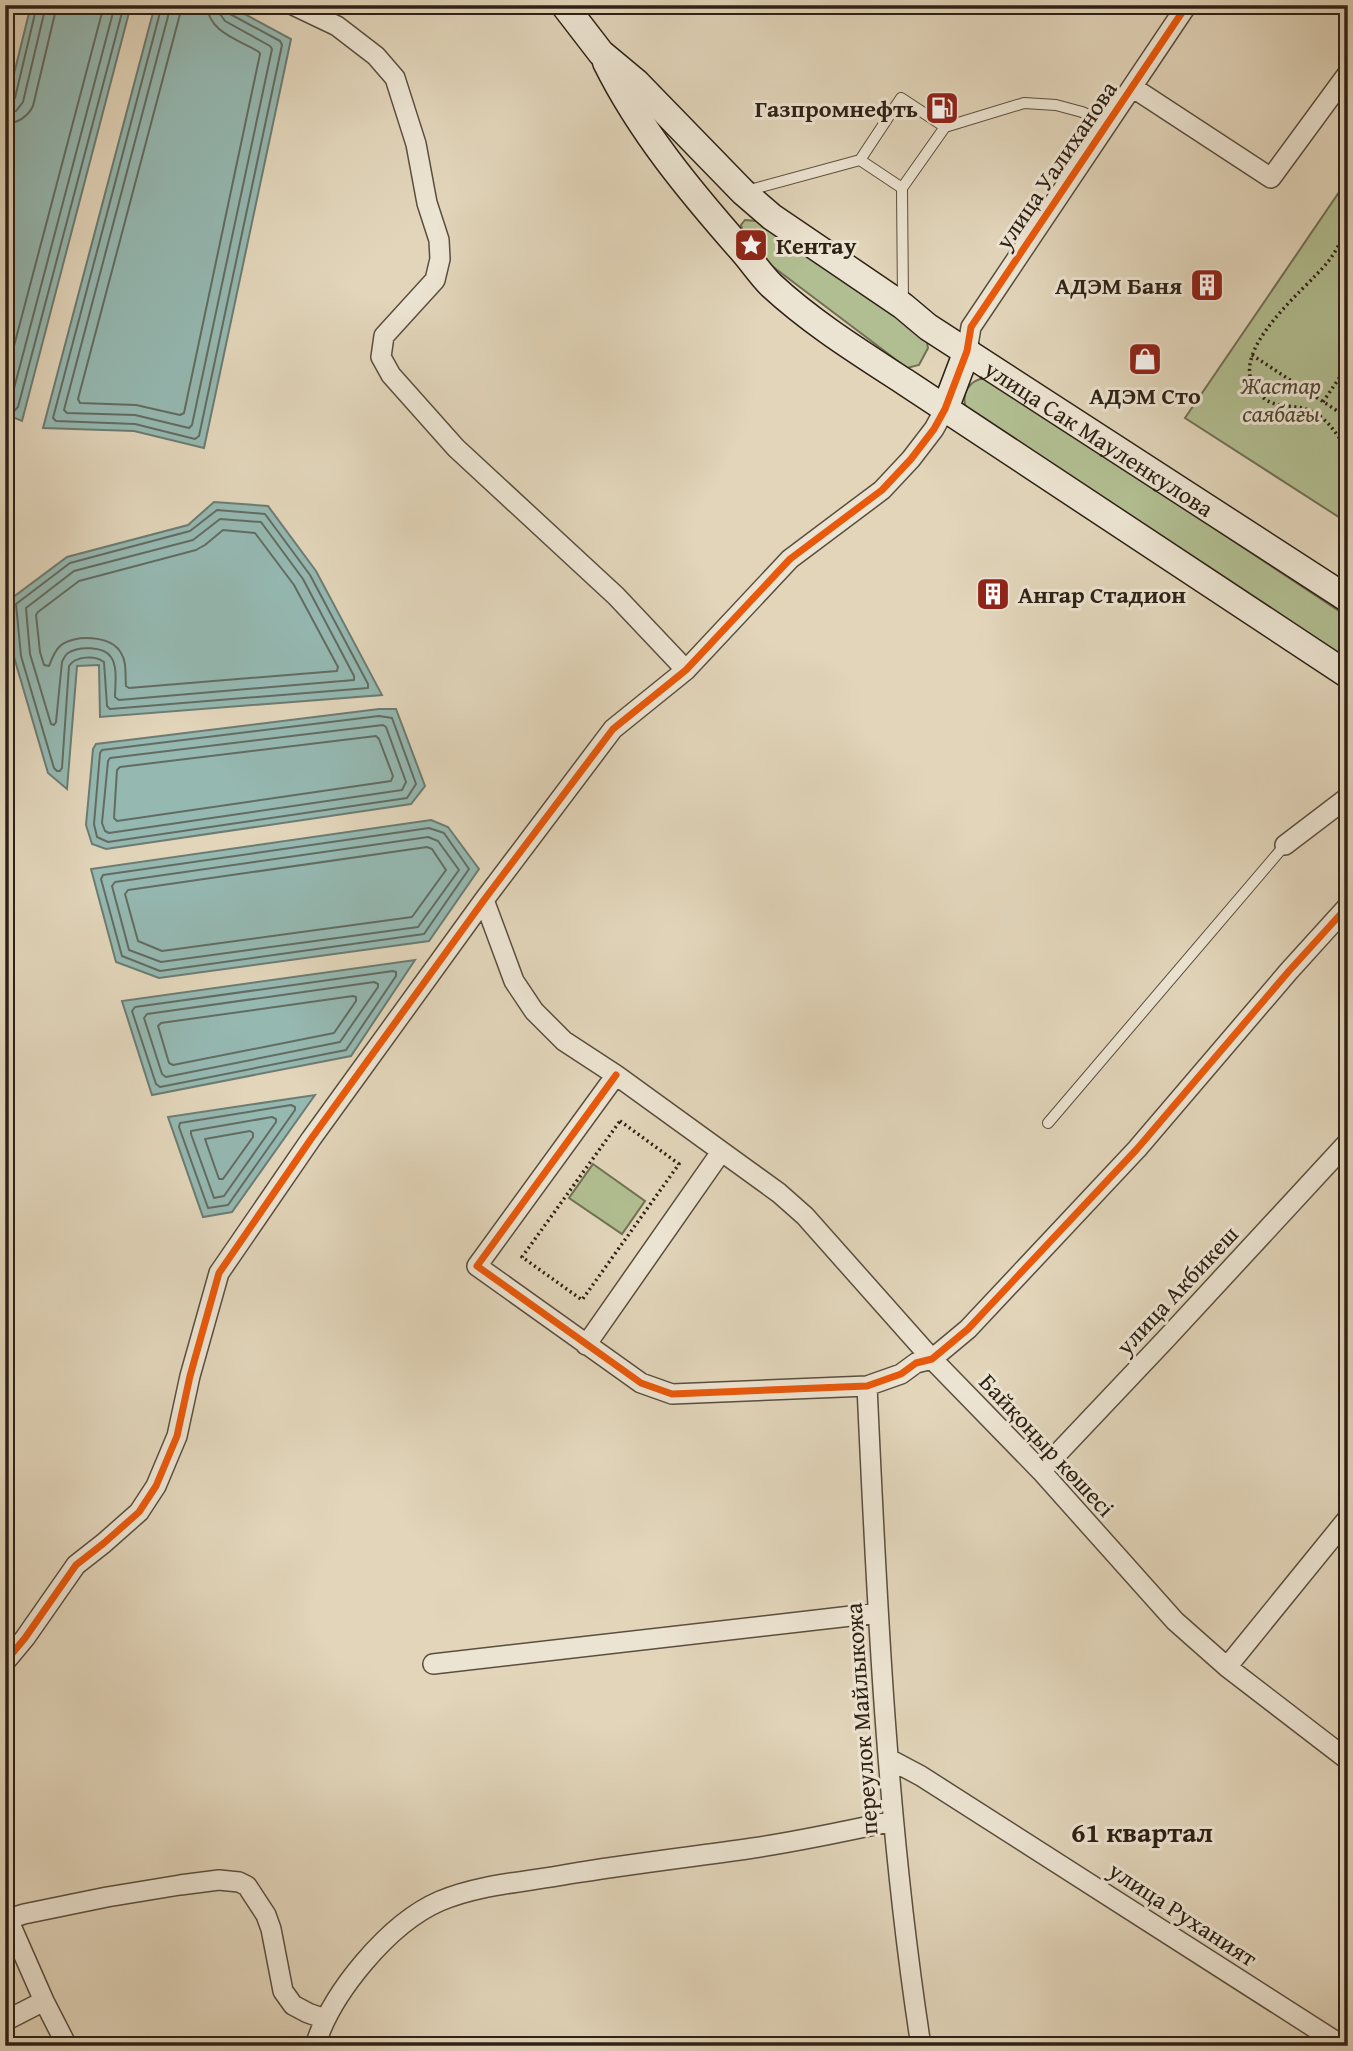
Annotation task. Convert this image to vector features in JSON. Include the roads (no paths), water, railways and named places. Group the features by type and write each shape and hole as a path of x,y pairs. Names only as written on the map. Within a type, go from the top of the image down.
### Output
{"main road":[{"name":"улица Сак Мауленкулова","path":"564,5 601,53 623,96 663,155 770,284 836,338 1348,675"},
{"name":"улица Сак Мауленкулова","path":"601,53 637,83 743,192 772,217 903,306 928,327 1348,599"},
{"path":"945,409 967,351"}],"street":[{"path":"293,5 337,26 376,56 395,78 416,144 427,203 439,240 440,259 435,280 384,336 381,357 391,375 456,448 616,596 686,670"},
{"name":"улица Уалиханова","path":"967,351 971,327 1187,5"},
{"path":"1132,87 1271,178 1348,73"},
{"path":"5,1662 76,1565 139,1512 156,1486 177,1436 190,1376 219,1273 311,1139 484,900 613,729 686,670 790,559 882,491 911,459 934,429 945,409"},
{"path":"1285,845 1348,797"},
{"name":"Байқоңыр көшесі","path":"484,900 514,981 534,1011 564,1041 615,1075 806,1216 932,1359 1041,1471 1175,1621 1227,1667 1348,1760"},
{"path":"615,1075 477,1266 641,1383 672,1394 867,1386 901,1374 916,1363 932,1359 968,1329 1137,1149 1348,906"},
{"name":"улица Акбикеш","path":"1041,1471 1348,1142"},
{"path":"586,1345 721,1152"},
{"name":"переулок Майлыкожа","path":"867,1386 877,1613 893,1821 908,1960 921,2046"},
{"path":"1227,1667 1348,1518"},
{"path":"433,1664 877,1613"},
{"name":"улица Руханият","path":"889,1759 921,1776 1343,2046"},
{"path":"314,2046 325,2019 353,1977 379,1945 405,1922 438,1902 467,1892 647,1861 753,1848 893,1821"},
{"path":"67,2046 7,1919 95,1900 219,1881 239,1882 247,1886 266,1914 283,1991 293,2005 325,2019"},
{"path":"5,2021 44,2001"}],"lane":[{"path":"743,192 860,160 901,97 945,127"},
{"path":"903,306 902,188 945,127 1024,103 1056,105 1082,112 1107,124"},
{"path":"860,160 902,188"},
{"path":"1048,1123 1285,845"}],"water":[{"path":"31,5 131,5 22,421 5,414 5,110"},
{"path":"155,5 228,5 291,39 204,448 134,431 43,428"},
{"path":"214,502 268,506 316,571 382,695 100,717 99,665 77,666 67,789 48,773 14,657 8,601 67,557 188,525"},
{"path":"396,709 425,786 411,804 106,849 92,844 86,825 93,749 96,744"},
{"path":"431,820 448,827 479,869 429,941 159,978 116,962 91,869"},
{"path":"415,960 351,1056 152,1095 122,1001"},
{"path":"315,1095 232,1212 203,1217 168,1117"}],"place":[{"name":"Газпромнефть","path":"942,108"},
{"name":"Кентау","path":"751,245"},
{"name":"АДЭМ Баня","path":"1207,285"},
{"name":"АДЭМ Сто","path":"1145,359"},
{"name":"Ангар Стадион","path":"993,594"}],"district":[{"name":"61 квартал","path":"1142,1831"}],"park label":[{"name":"Жастар саябағы","path":"1281,399"}]}
